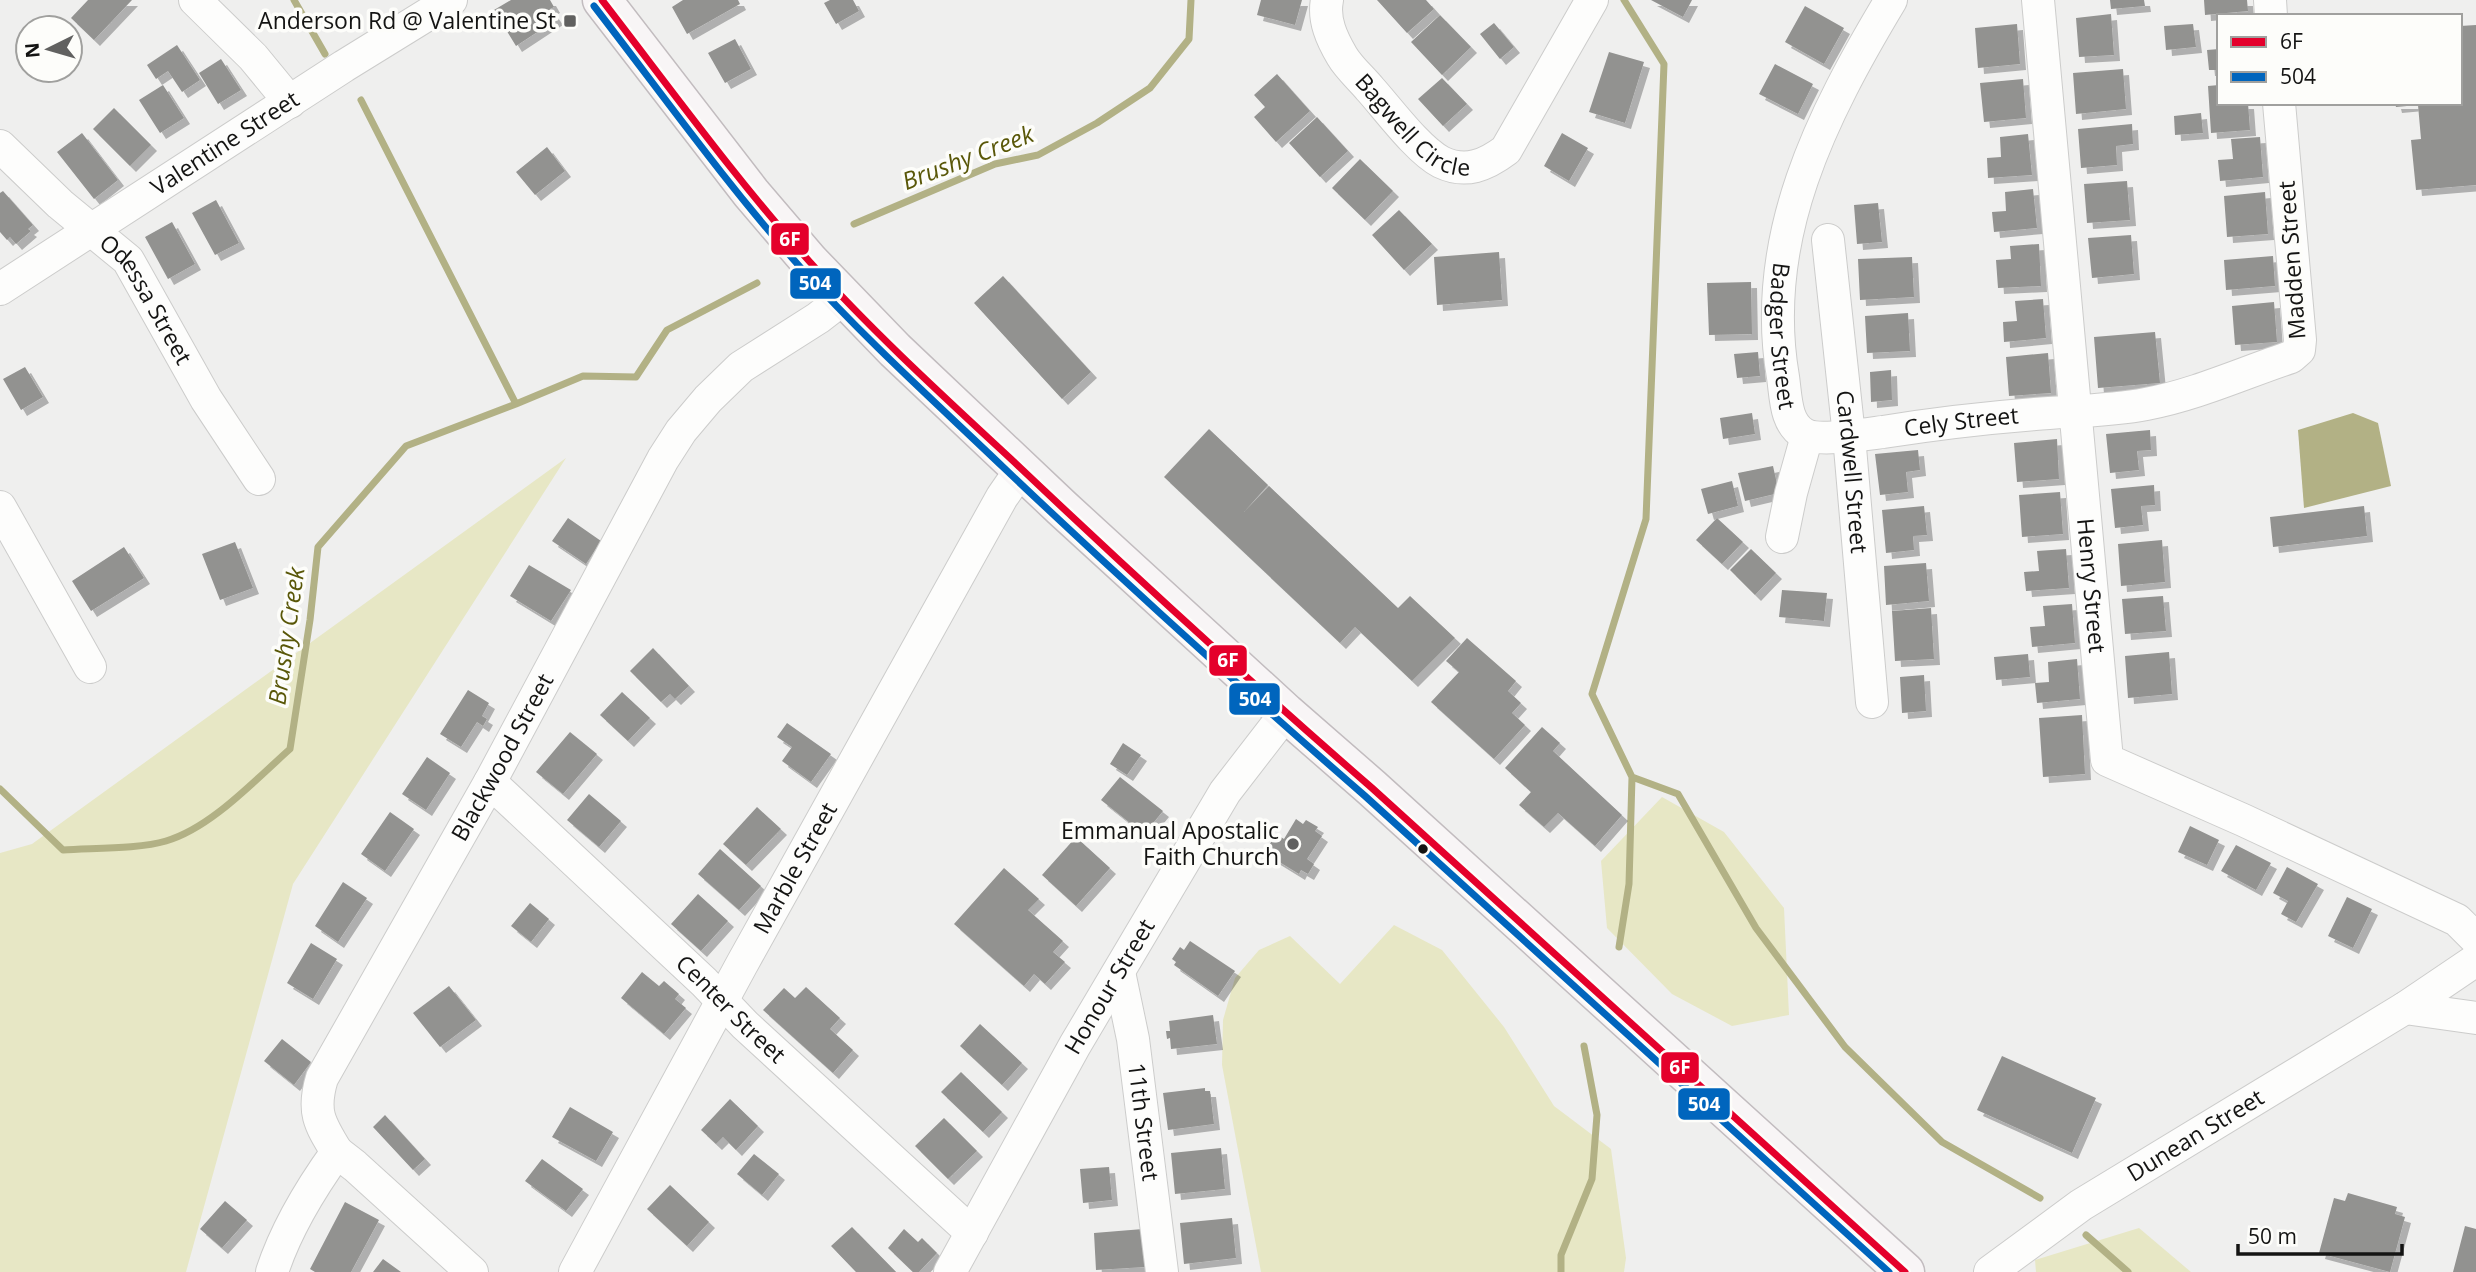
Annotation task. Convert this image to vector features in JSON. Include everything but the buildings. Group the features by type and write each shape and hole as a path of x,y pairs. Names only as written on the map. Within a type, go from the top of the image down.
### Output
{"main road":[{"path":"603,0 751,193 844,298 964,417 1905,1272"}],"street":[{"path":"195,0 253,57 289,102"},
{"name":"Valentine Street","path":"0,289 450,0"},
{"name":"Bagwell Circle","path":"1327,0 1325,7 1329,30 1343,59 1425,150 1441,162 1460,167 1489,163 1506,150 1592,0"},
{"name":"Badger Street","path":"1849,436 1807,436 1794,426 1789,417 1781,366 1779,299 1789,223 1822,124 1854,61 1891,0"},
{"name":"Henry Street","path":"2038,0 2107,760 2243,820 2456,920 2476,939"},
{"name":"Madden Street","path":"2075,411 2145,405 2192,392 2291,357 2299,350 2279,105"},
{"name":"Odessa Street","path":"0,146 60,204 128,260 212,408 259,479"},
{"name":"Cardwell Street","path":"1828,240 1849,436 1872,702"},
{"name":"Blackwood Street","path":"337,1152 318,1118 317,1095 322,1077 490,782 663,459 681,431 708,399 741,367 818,318 844,298"},
{"name":"Cely Street","path":"1849,436 1966,419 2075,411"},
{"path":"1782,537 1807,436"},
{"name":"Marble Street","path":"575,1272 722,1000 989,521 1022,468"},
{"path":"0,507 90,667"},
{"name":"Honour Street","path":"950,1272 1075,1045 1225,792 1286,712"},
{"name":"Center Street","path":"490,782 722,1000 745,1025 972,1233"},
{"path":"2405,1008 2476,960"},
{"name":"11th Street","path":"1119,972 1133,1039 1162,1272"},
{"path":"2405,1008 2476,1018"},
{"name":"Dunean Street","path":"1990,1272 2081,1205 2405,1008"},
{"path":"272,1272 292,1226 321,1174 337,1152 472,1272"}],"green space":[{"path":"566,458 293,884 186,1272 0,1272 0,853 32,844"},
{"path":"1662,797 1724,832 1784,908 1789,1015 1732,1026 1672,994 1607,928 1601,861"},
{"path":"1394,925 1442,950 1504,1027 1554,1106 1611,1149 1626,1258 1624,1272 1261,1272 1222,1065 1223,1020 1235,978 1259,950 1290,936 1340,984"},
{"path":"2139,1228 2191,1272 2036,1272 2035,1260"}],"shaded area":[{"path":"2353,413 2378,423 2391,486 2304,508 2298,430"}],"waterway":[{"path":"294,0 325,54"},
{"name":"Brushy Creek","path":"854,224 995,164 1038,155 1097,123 1150,88 1189,39 1191,0"},
{"path":"1619,947 1629,884 1632,777 1592,694 1646,519 1664,64 1624,0"},
{"path":"361,100 516,404"},
{"name":"Brushy Creek","path":"0,789 63,850 155,844 183,835 199,826 232,802 290,749 318,547 406,446 583,376 636,377 667,330 757,283"},
{"path":"1632,777 1678,794 1756,928 1845,1047 1942,1142 2040,1198"},
{"path":"1561,1272 1561,1255 1592,1179 1597,1115 1584,1046"},
{"path":"2086,1235 2128,1272"}],"transit line":[{"name":"6F","path":"602,0 755,198 809,261 882,338 1100,543 1905,1272"},
{"name":"504","path":"594,6 747,204 801,268 875,345 1137,592 1889,1272"}],"place":[{"name":"Anderson Rd @ Valentine St","path":"570,21"},
{"name":"Emmanual Apostalic Faith Church","path":"1293,844"}]}
